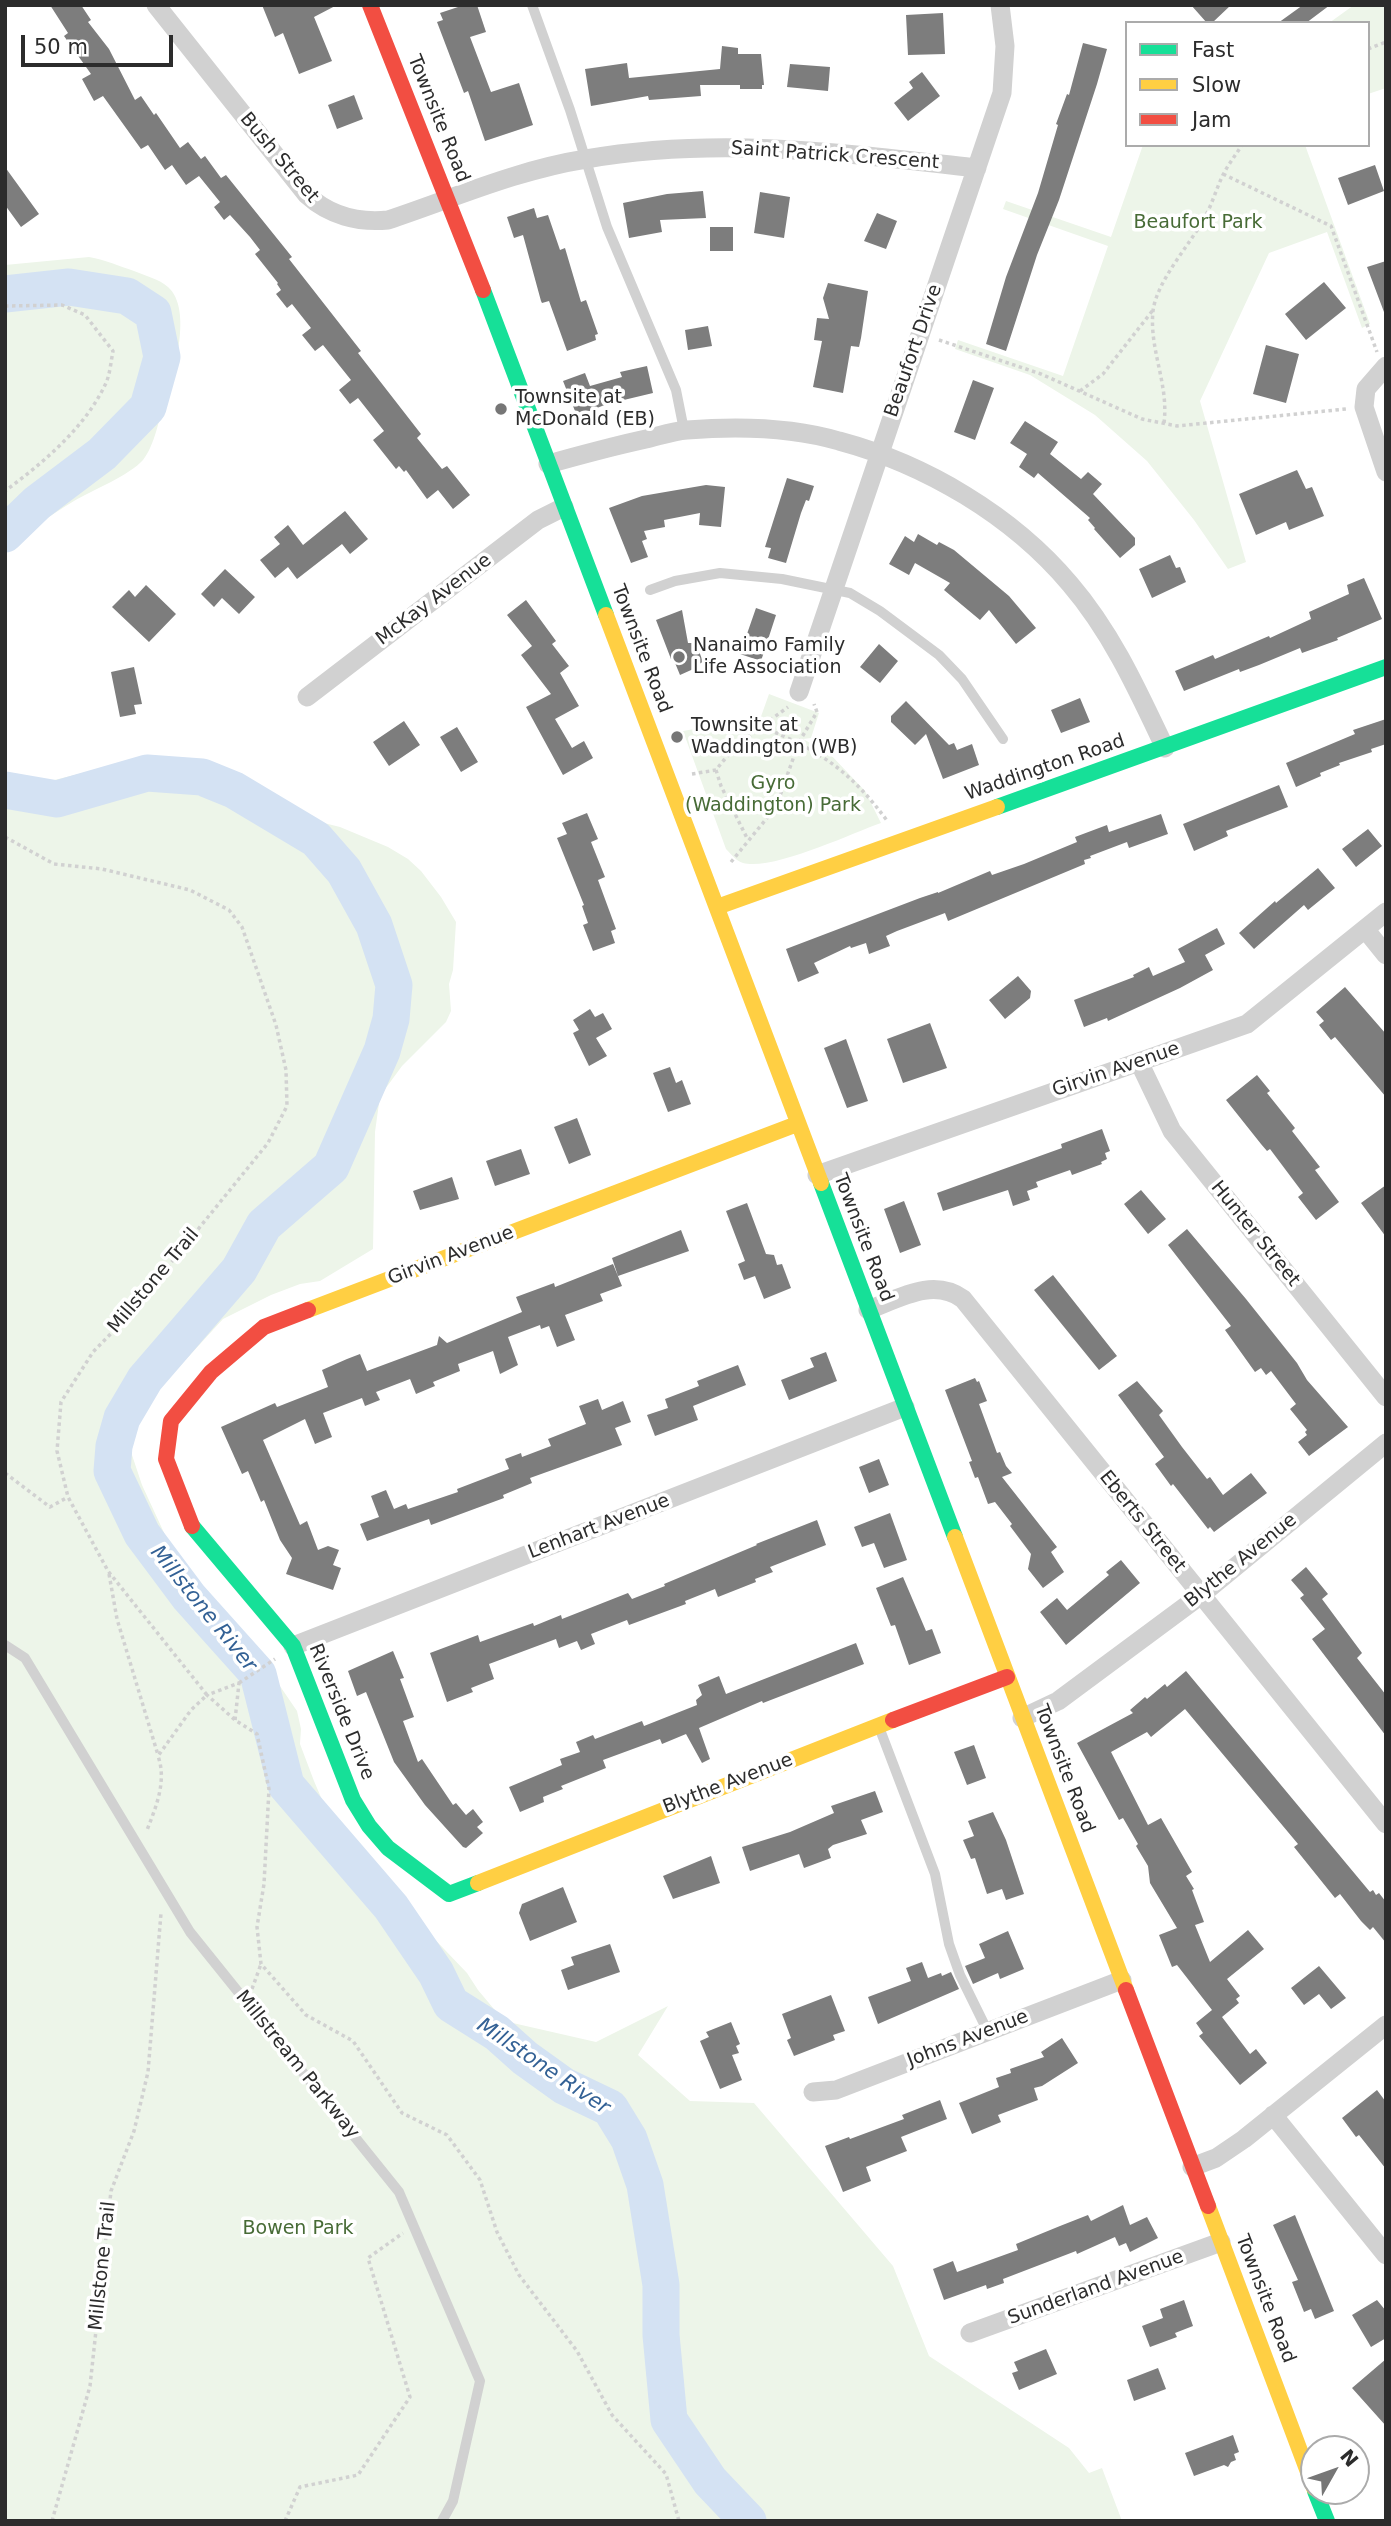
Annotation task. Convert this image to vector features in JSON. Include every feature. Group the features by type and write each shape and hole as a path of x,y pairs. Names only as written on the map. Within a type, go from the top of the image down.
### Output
{"street":[{"name":"Bush Street","path":"156,5 307,195 320,207 349,218 378,221 388,220 447,198"},
{"name":"Townsite Road","path":"370,5 447,198 717,907 1300,2450"},
{"name":"Beaufort Drive","path":"799,692 1002,93 1005,46 1000,5"},
{"name":"Saint Patrick Crescent","path":"447,198 493,182 584,159 645,151 761,147 887,157 977,168"},
{"path":"1385,368 1366,389 1364,407 1386,472"},
{"path":"548,464 684,430 772,429 837,440 879,453 928,476 995,515 1070,583 1123,661 1165,748"},
{"name":"McKay Avenue","path":"307,697 531,525 564,507"},
{"name":"Waddington Road","path":"717,907 1386,667"},
{"name":"Girvin Avenue","path":"817,1175 1247,1024 1386,912"},
{"path":"1365,929 1386,955"},
{"name":"Hunter Street","path":"1139,1062 1172,1131 1386,1397"},
{"name":"Girvin Avenue","path":"166,1460 171,1421 211,1372 264,1327 797,1124"},
{"name":"Eberts Street","path":"868,1310 928,1289 947,1290 963,1299 1386,1824"},
{"name":"Lenhart Avenue","path":"293,1646 905,1407"},
{"name":"Blythe Avenue","path":"1022,1718 1058,1700 1201,1595 1386,1443"},
{"name":"Riverside Drive","path":"166,1460 193,1530 293,1646 353,1800 369,1826 388,1847 449,1894"},
{"name":"Blythe Avenue","path":"449,1894 1007,1677"},
{"name":"Johns Avenue","path":"813,2092 836,2090 1122,1980"},
{"path":"1192,2167 1225,2151 1386,2025"},
{"path":"1273,2115 1386,2255"},
{"name":"Sunderland Avenue","path":"970,2333 1221,2242"}],"lane":[{"path":"531,5 570,110 607,227 676,390 684,430"},
{"path":"650,590 675,581 720,573 782,579 850,593 880,611 939,655 962,679 1003,738"},
{"name":"Millstream Parkway","path":"5,1645 25,1658 190,1932 399,2192 480,2381 453,2501 442,2521"},
{"path":"879,1725 935,1874 949,1944 960,1975 988,2032"}],"path":[{"path":"1080,391 1103,374 1153,310 1161,289 1205,217 1223,174 1241,147"},
{"path":"1223,174 1331,226 1385,368"},
{"path":"5,306 62,305 85,315 113,351 107,382 82,421 42,463 5,491"},
{"path":"1153,310 1154,350 1167,404 1164,424"},
{"path":"921,334 1041,374 1119,410 1164,424 1177,426 1364,407"},
{"path":"692,774 716,770 729,752 794,702 799,692 814,704 817,712 799,742 776,807 732,862"},
{"path":"761,727 799,742 826,758 869,796 889,823"},
{"path":"716,770 721,786 748,840"},
{"name":"Millstone Trail","path":"5,838 54,864 102,869 190,890 229,910 242,927 276,1025 286,1070 287,1105 268,1143 127,1317 93,1352 61,1402 57,1451 68,1497 108,1572 207,1695 235,1720 257,1734 269,1788 264,1884 257,1927 261,1964"},
{"path":"5,1473 50,1507 68,1497"},
{"path":"108,1572 117,1619 161,1764 161,1790 148,1829 138,1846"},
{"path":"158,1756 191,1710 207,1695 239,1683 293,1646"},
{"path":"235,1720 239,1683"},
{"name":"Millstone Trail","path":"52,2521 90,2386 111,2192 134,2131 148,2072 163,1887"},
{"path":"247,2003 261,1964 306,2015 353,2041 402,2113 447,2135 480,2180 497,2232 519,2275 577,2351 612,2416 666,2474 679,2521"},
{"path":"285,2521 300,2487 358,2475 410,2397 368,2258 413,2225"}],"green space":[{"path":"1354,5 1386,5 1386,88 1370,93 1370,21 1332,21"},
{"name":"Beaufort Park","path":"1142,147 1306,147 1370,324 1362,328 1327,232 1269,253 1200,401 1246,562 1228,569 1194,520 1147,461 1095,415 1030,375 955,349 958,340 1063,376 1108,246 1003,209 1006,201 1111,237"},
{"path":"89,257 112,263 168,287 179,310 180,326 173,374 154,439 143,460 120,477 56,512 5,552 5,265"},
{"name":"Gyro (Waddington) Park","path":"769,694 819,713 811,738 803,739 830,754 865,791 881,823 791,857 756,864 743,863 726,849 683,731 733,722 758,725"},
{"name":"Bowen Park","path":"127,768 216,785 276,811 340,827 388,847 421,871 456,922 453,970 449,984 451,1011 446,1022 402,1066 380,1096 375,1132 373,1249 320,1281 300,1284 271,1295 223,1319 157,1391 131,1429 132,1455 142,1485 184,1576 214,1615 254,1648 297,1711 301,1729 300,1744 323,1802 366,1867 409,1906 423,1927 467,1973 504,2021 596,2042 668,2006 638,2055 690,2101 754,2103 893,2266 929,2356 1069,2448 1089,2473 1102,2468 1122,2521 5,2521 5,784 34,785 99,769"}],"building":[{"path":"50,5 81,5 91,20 88,22 109,49 135,100 141,96 180,148 188,142 201,159 205,156 221,178 226,175 292,257 289,259 361,351 358,353 421,434 417,438 442,469 447,466 470,495 453,509 438,490 427,499 406,470 404,472 399,466 396,469 373,440 384,431 358,398 350,404 339,390 351,380 323,345 315,351 302,335 311,328 292,304 287,308 276,294 281,290 278,283 255,254 260,250 250,237 230,215 224,220 214,207 220,202 199,176 186,185 172,165 165,170 148,145 141,149 103,96 94,101 82,79 91,74 64,36 68,33"},
{"path":"262,5 337,5 314,17 332,61 299,74 283,33 275,37"},
{"path":"464,5 477,5 486,32 470,37 491,92 519,83 533,125 485,141 468,91 464,93 437,22 443,20 440,13"},
{"path":"1191,5 1231,5 1214,21 1205,21"},
{"path":"1303,5 1330,5 1309,21 1281,21"},
{"path":"943,13 945,54 908,55 906,15"},
{"path":"1083,43 1107,49 1059,200 1037,255 1006,351 986,344 1006,277 1038,193 1058,125 1056,124 1067,94 1069,95"},
{"path":"722,46 738,48 738,54 761,54 764,85 762,89 740,89 740,85 700,85 701,96 649,100 648,96 591,106 585,69 627,63 629,78 720,69"},
{"path":"790,64 830,67 828,91 787,87"},
{"path":"922,72 940,96 908,121 894,103 913,88 909,82"},
{"path":"354,95 363,119 337,129 328,105"},
{"path":"1375,165 1384,191 1348,205 1338,178"},
{"path":"5,167 39,214 21,227 5,205"},
{"path":"703,191 706,218 660,220 662,232 629,238 623,203 667,194"},
{"path":"760,192 790,197 784,238 754,233"},
{"path":"534,208 537,218 548,215 560,250 565,248 581,302 586,300 598,334 595,335 596,340 567,351 549,301 541,301 523,235 514,238 507,217"},
{"path":"877,213 897,221 886,249 864,241"},
{"path":"710,227 733,227 733,251 710,251"},
{"path":"1386,261 1386,312 1384,312 1367,267"},
{"path":"1324,282 1346,308 1306,340 1285,314"},
{"path":"828,283 868,291 859,347 851,346 843,393 813,387 822,341 814,340 817,318 829,319 823,298"},
{"path":"708,326 712,346 688,350 685,330"},
{"path":"1266,345 1299,354 1286,403 1253,394"},
{"path":"647,366 653,393 607,404 577,416 563,381 585,373 590,386 622,377 620,372"},
{"path":"973,380 994,388 975,440 954,432"},
{"path":"1025,421 1058,442 1050,454 1081,479 1088,472 1102,484 1093,494 1135,538 1135,545 1120,558 1094,529 1088,520 1090,518 1038,473 1034,478 1019,467 1027,454 1010,443"},
{"path":"1297,470 1306,489 1312,487 1324,516 1289,530 1286,522 1256,535 1239,494"},
{"path":"787,478 814,486 801,513 786,563 768,558 771,548 765,547"},
{"path":"706,485 725,487 721,527 699,525 700,513 664,520 665,527 644,531 647,539 642,541 648,557 631,563 609,508 642,496"},
{"path":"345,511 368,539 350,554 342,544 297,579 288,567 275,578 260,560 280,544 274,537 288,525 303,545"},
{"path":"918,534 937,545 939,542 954,550 1009,596 1036,628 1016,644 989,610 980,620 944,590 950,583 915,563 909,575 889,564 905,536 914,542"},
{"path":"1170,555 1176,568 1180,567 1186,582 1152,598 1139,569"},
{"path":"225,569 255,597 239,614 222,598 214,607 201,594"},
{"path":"1364,578 1382,619 1337,638 1338,640 1302,653 1300,648 1184,691 1175,671 1213,655 1215,659 1269,636 1270,638 1311,619 1309,612 1349,594 1347,585"},
{"path":"146,585 176,614 149,642 112,607 129,590 135,597"},
{"path":"526,600 556,641 552,644 569,666 560,673 579,706 555,719 572,748 584,741 593,758 563,775 526,707 551,694 521,655 532,646 507,615"},
{"path":"756,608 776,615 761,661 740,654"},
{"path":"682,610 688,643 696,643 703,662 680,675 656,620"},
{"path":"879,644 898,661 880,683 860,667"},
{"path":"134,667 142,704 134,705 136,714 120,717 111,672"},
{"path":"1080,698 1090,722 1061,733 1051,710"},
{"path":"906,701 949,745 954,743 957,750 972,744 979,765 943,779 926,734 915,745 891,722 891,716"},
{"path":"1386,719 1386,744 1371,749 1372,752 1339,763 1340,765 1320,773 1321,776 1296,787 1286,763 1355,734 1353,730"},
{"path":"404,721 420,745 389,766 373,742"},
{"path":"457,727 478,762 461,772 440,737"},
{"path":"1279,785 1288,807 1226,831 1228,836 1194,851 1183,824"},
{"path":"587,813 598,839 591,842 605,877 598,880 616,929 611,931 615,943 593,951 583,925 588,923 582,906 584,905 557,838 567,834 562,823"},
{"path":"1161,814 1168,834 1129,848 1127,842 1090,856 1091,858 1084,860 1085,864 948,921 945,913 897,931 886,936 890,946 869,954 866,943 851,948 850,946 814,963 819,973 798,982 786,949 990,871 992,875 1024,864 1077,842 1075,837 1107,825 1109,832"},
{"path":"1368,829 1382,846 1356,867 1342,849"},
{"path":"1318,868 1335,888 1308,910 1304,905 1254,949 1239,933"},
{"path":"1217,928 1225,944 1205,955 1213,970 1108,1021 1107,1018 1084,1027 1074,1000 1134,977 1133,975 1149,967 1153,976 1185,962 1178,949"},
{"path":"1018,976 1031,991 1030,998 1005,1019 989,1000"},
{"path":"1345,987 1386,1034 1386,1097 1335,1037 1331,1040 1319,1025 1324,1021 1316,1012"},
{"path":"590,1009 595,1017 603,1013 612,1029 596,1038 607,1056 589,1066 573,1033 579,1030 573,1020"},
{"path":"930,1023 947,1068 903,1083 887,1039"},
{"path":"846,1039 868,1101 847,1108 824,1048"},
{"path":"670,1067 676,1083 682,1080 691,1104 668,1112 653,1073"},
{"path":"1257,1075 1270,1091 1267,1093 1295,1128 1292,1131 1320,1167 1315,1170 1339,1202 1316,1220 1298,1197 1303,1193 1270,1149 1267,1151 1226,1100"},
{"path":"577,1118 591,1155 569,1164 554,1127"},
{"path":"1102,1129 1110,1151 1105,1153 1107,1159 1101,1162 1102,1164 1072,1175 1070,1170 1036,1182 1038,1187 1027,1191 1030,1200 1013,1206 1008,1190 943,1211 937,1193 1062,1148 1061,1144"},
{"path":"521,1149 530,1174 495,1186 486,1161"},
{"path":"452,1177 459,1199 420,1210 413,1191"},
{"path":"1386,1185 1386,1237 1361,1203"},
{"path":"1141,1190 1166,1219 1148,1234 1124,1204"},
{"path":"904,1201 921,1245 900,1253 884,1209"},
{"path":"747,1203 766,1254 774,1255 777,1265 782,1264 791,1288 764,1299 755,1276 744,1280 738,1264 745,1261 726,1211"},
{"path":"1187,1229 1297,1363 1307,1380 1348,1427 1309,1456 1298,1442 1307,1435 1307,1430 1290,1409 1296,1404 1271,1371 1266,1375 1261,1368 1255,1372 1225,1330 1231,1326 1168,1245"},
{"path":"681,1230 689,1251 618,1276 612,1258"},
{"path":"613,1264 622,1286 600,1294 603,1301 565,1315 575,1340 557,1347 549,1326 541,1329 540,1325 508,1337 518,1365 500,1374 493,1351 458,1364 460,1371 433,1382 435,1386 416,1394 410,1379 376,1392 380,1400 365,1406 362,1398 323,1413 332,1437 315,1444 305,1419 263,1440 300,1525 307,1521 318,1550 328,1546 339,1550 333,1565 341,1568 333,1590 286,1574 292,1558 280,1540 264,1500 261,1502 248,1471 242,1474 221,1427 275,1403 277,1407 328,1387 322,1370 347,1359 360,1354 367,1371 437,1345 439,1336 447,1343 522,1312 516,1297 554,1283 555,1287"},
{"path":"1053,1275 1117,1356 1099,1370 1034,1290"},
{"path":"826,1352 837,1381 789,1400 781,1380 814,1367 810,1358"},
{"path":"738,1365 746,1385 693,1406 698,1420 655,1436 647,1415 668,1408 665,1399 699,1386 697,1381"},
{"path":"975,1378 979,1381 987,1401 979,1404 997,1453 1000,1452 1012,1473 1002,1477 1057,1547 1051,1552 1064,1572 1043,1588 1028,1569 1031,1554 995,1502 988,1504 978,1477 975,1478 969,1462 972,1461 945,1390"},
{"path":"1137,1381 1163,1411 1159,1415 1182,1447 1223,1495 1251,1473 1267,1493 1214,1532 1210,1527 1208,1529 1155,1464 1164,1457 1118,1395"},
{"path":"598,1399 602,1410 623,1401 631,1422 615,1428 622,1445 530,1478 532,1483 503,1495 504,1498 431,1525 429,1519 367,1541 360,1524 379,1517 371,1496 386,1490 394,1509 406,1504 408,1509 458,1492 457,1489 509,1469 505,1459 521,1453 522,1457 551,1446 548,1439 586,1424 579,1406"},
{"path":"879,1459 889,1485 869,1493 859,1467"},
{"path":"890,1513 907,1560 884,1568 874,1543 862,1547 854,1527"},
{"path":"817,1520 826,1545 770,1567 773,1572 755,1579 756,1582 718,1597 715,1589 685,1601 686,1604 629,1625 627,1620 591,1634 595,1644 581,1650 577,1641 559,1648 556,1639 489,1664 494,1679 471,1688 473,1692 447,1702 430,1653 478,1635 480,1642 561,1615 562,1619 628,1593 632,1599"},
{"path":"1121,1560 1140,1583 1066,1645 1040,1612 1057,1598 1067,1610 1109,1575 1106,1572"},
{"path":"1306,1567 1328,1594 1322,1599 1362,1653 1357,1658 1386,1695 1386,1736 1312,1639 1325,1629 1300,1598 1304,1595 1291,1580"},
{"path":"903,1577 926,1631 932,1629 941,1653 909,1665 895,1625 891,1626 876,1588"},
{"path":"856,1643 864,1664 763,1703 762,1701 699,1728 710,1759 702,1763 686,1734 662,1744 660,1739 603,1760 606,1768 561,1786 563,1789 543,1797 544,1802 520,1812 509,1787 562,1765 560,1759 580,1752 576,1742 593,1735 595,1739 642,1721 644,1726 697,1705 696,1700 702,1695 698,1685 719,1676 726,1694"},
{"path":"393,1651 404,1678 400,1679 414,1717 403,1721 418,1762 422,1759 453,1805 456,1803 466,1815 473,1809 483,1822 477,1827 483,1833 466,1848 425,1805 394,1762 366,1692 357,1696 348,1671"},
{"path":"1186,1671 1370,1892 1373,1890 1376,1895 1379,1893 1386,1902 1386,1943 1373,1927 1370,1930 1361,1921 1340,1894 1335,1898 1294,1847 1298,1844 1185,1709 1151,1737 1147,1732 1111,1752 1148,1825 1161,1818 1192,1872 1186,1876 1194,1889 1192,1890 1204,1922 1195,1925 1210,1962 1248,1930 1264,1949 1227,1979 1240,1996 1236,1999 1239,2003 1222,2017 1250,2054 1256,2049 1267,2063 1240,2085 1199,2036 1203,2033 1196,2023 1212,2010 1177,1965 1172,1967 1159,1935 1177,1928 1150,1883 1148,1866 1136,1846 1138,1844 1123,1818 1119,1820 1077,1743 1133,1713 1130,1710 1145,1697 1147,1699 1165,1684 1167,1687"},
{"path":"974,1745 986,1778 967,1785 954,1752"},
{"path":"875,1791 883,1812 861,1820 867,1834 828,1849 831,1858 804,1868 799,1854 750,1871 742,1847 790,1832 834,1813 831,1806"},
{"path":"993,1812 1006,1840 1024,1894 1006,1900 1002,1889 987,1894 975,1858 971,1859 963,1840 974,1836 968,1821"},
{"path":"711,1856 720,1883 673,1899 663,1876"},
{"path":"563,1887 577,1922 530,1941 519,1913 522,1904"},
{"path":"1008,1931 1024,1969 1000,1979 998,1973 973,1984 965,1966 985,1958 979,1944"},
{"path":"610,1944 620,1972 568,1990 561,1970 574,1965 571,1957"},
{"path":"922,1962 928,1978 951,1972 959,1989 878,2024 868,1997 911,1981 906,1968"},
{"path":"1319,1966 1346,1998 1331,2009 1319,1994 1304,2005 1291,1988"},
{"path":"831,1995 845,2031 833,2035 835,2040 794,2056 787,2040 791,2038 782,2014"},
{"path":"731,2022 740,2044 736,2046 739,2053 732,2055 742,2080 720,2089 700,2041 709,2037 706,2032"},
{"path":"1062,2038 1078,2063 1042,2086 1034,2088 1038,2100 998,2115 1001,2122 972,2134 959,2103 999,2087 996,2078 1011,2073 1010,2069 1044,2057 1041,2052"},
{"path":"1377,2090 1386,2102 1386,2169 1342,2118"},
{"path":"940,2100 947,2119 901,2137 907,2151 866,2167 871,2181 843,2192 825,2146 904,2119 902,2115"},
{"path":"1123,2205 1130,2225 1147,2217 1158,2238 1130,2252 1126,2243 1119,2246 1115,2237 1077,2254 1076,2251 1003,2279 1004,2283 987,2289 986,2285 944,2300 933,2269 953,2261 957,2272 1018,2250 1016,2244 1060,2226 1088,2215 1091,2221"},
{"path":"1295,2215 1334,2311 1315,2319 1311,2309 1304,2312 1292,2282 1298,2280 1273,2225"},
{"path":"1184,2300 1193,2326 1175,2333 1177,2337 1150,2347 1142,2326 1163,2318 1160,2309"},
{"path":"1377,2300 1386,2311 1386,2338 1371,2347 1352,2315"},
{"path":"1046,2349 1057,2374 1019,2390 1012,2373 1018,2371 1014,2362"},
{"path":"1386,2359 1386,2426 1352,2388"},
{"path":"1158,2368 1166,2389 1134,2401 1127,2380"},
{"path":"1233,2435 1239,2452 1234,2454 1236,2460 1228,2467 1224,2465 1194,2476 1185,2453"}],"waterway":[{"name":"Millstone River","path":"5,294 69,287 127,296 153,313 162,357 148,407 102,454 37,503 5,534"},
{"name":"Millstone River","path":"5,790 57,799 147,773 202,777 234,790 316,839 344,871 374,925 394,985 391,1019 382,1051 331,1167 264,1225 239,1270 145,1379 122,1418 114,1446 112,1471 142,1534 189,1597 258,1674 286,1785 391,1907 436,1973 451,2004 497,2033 525,2058 564,2086 610,2108 629,2139 645,2185 661,2285 661,2335 669,2420 710,2481 748,2521"}],"traffic: fast":[{"path":"483,290 606,615"},
{"path":"997,807 1386,667"},
{"path":"821,1183 955,1537"},
{"path":"192,1526 293,1646 353,1800 369,1826 388,1848 449,1894 478,1883"},
{"path":"1321,2505 1327,2521"}],"traffic: slow":[{"path":"606,615 821,1183"},
{"path":"717,907 997,807"},
{"path":"308,1310 797,1124"},
{"path":"955,1537 1126,1990"},
{"path":"478,1883 893,1720"},
{"path":"1208,2206 1300,2451"}],"traffic: jam":[{"path":"370,5 483,290"},
{"path":"192,1526 166,1459 171,1421 211,1372 264,1327 308,1310"},
{"path":"893,1720 1007,1677"},
{"path":"1126,1990 1208,2206"}],"place":[{"name":"Townsite at McDonald (EB)","path":"501,409"},
{"name":"Nanaimo Family Life Association","path":"679,657"},
{"name":"Townsite at Waddington (WB)","path":"677,737"}]}
